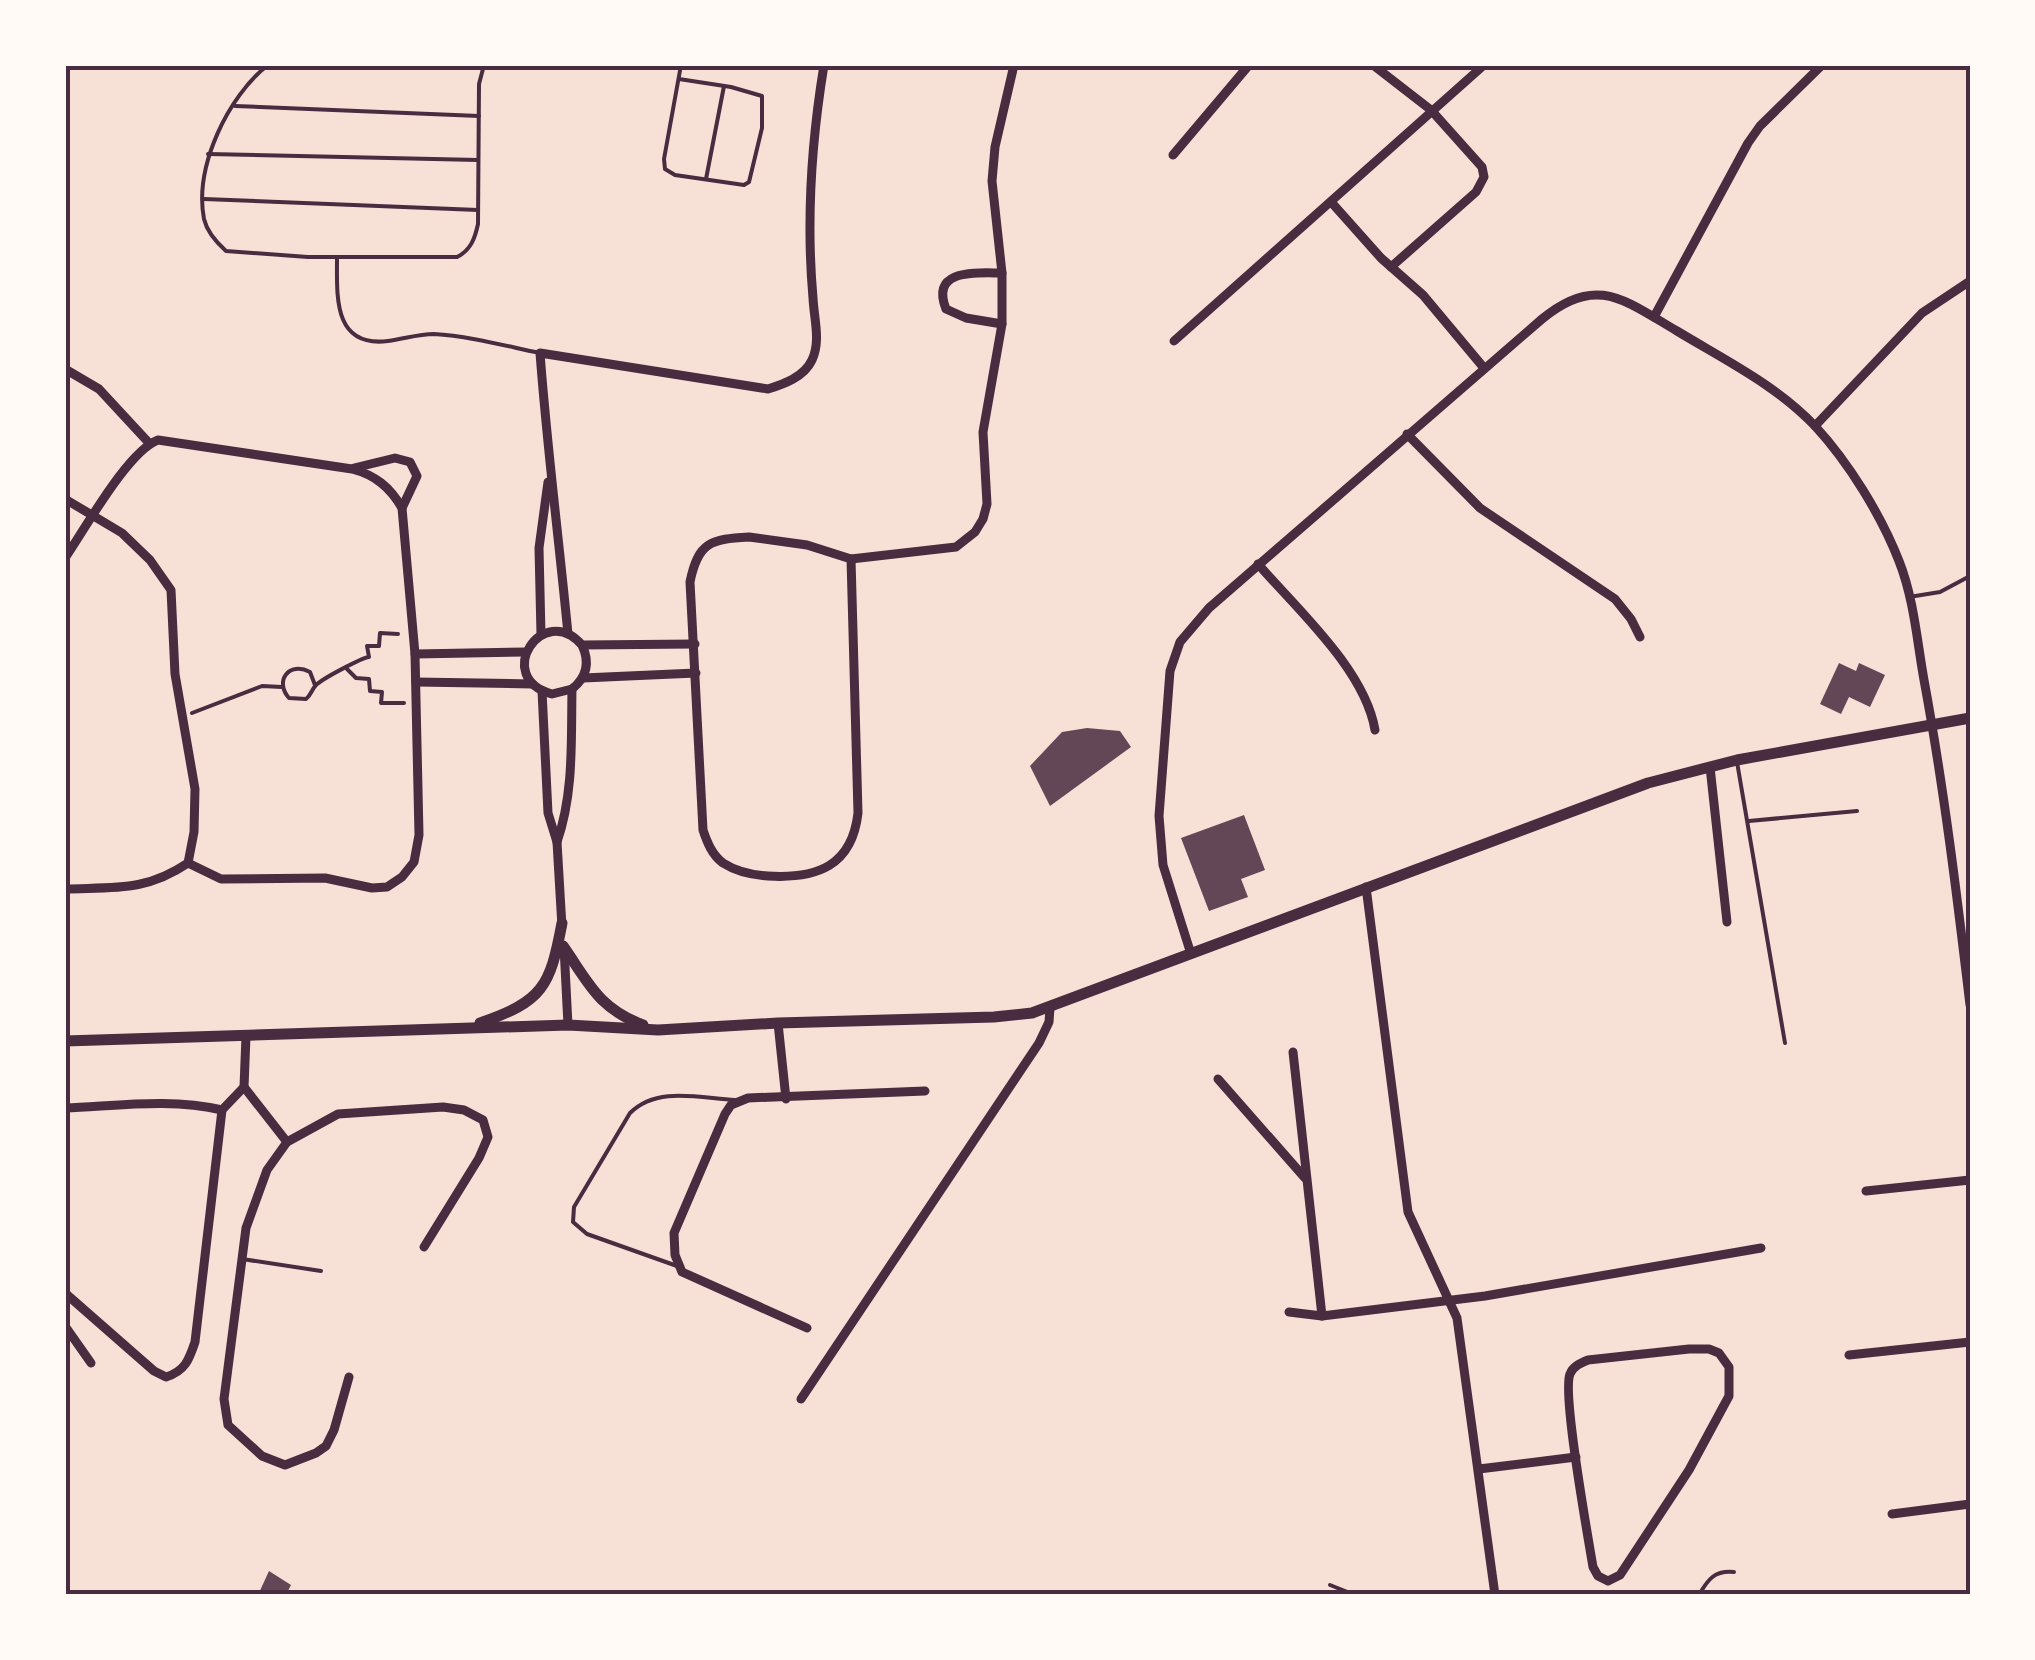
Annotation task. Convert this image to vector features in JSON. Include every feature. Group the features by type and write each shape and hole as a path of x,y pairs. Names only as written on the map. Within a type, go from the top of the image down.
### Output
{"street":[{"path":"568,634 549,474 540,353 768,389 788,383 806,369 818,336 808,208 824,65"},
{"path":"851,559 856,834 831,864 809,875 740,872 720,861 703,830 690,582 694,561 712,542 749,537 775,538 851,559 956,547 975,532 987,504 982,432 1002,324 1002,273 992,182 995,147 1014,65"},
{"path":"1173,154 1249,65"},
{"path":"1373,65 1431,110 1482,167 1484,182 1391,267"},
{"path":"1174,341 1484,65"},
{"path":"1654,318 1748,142 1822,65"},
{"path":"1332,203 1391,267 1423,295 1484,368"},
{"path":"1002,273 955,276 944,286 942,294 946,309 954,314 1002,324"},
{"path":"1815,426 1922,313 1970,281"},
{"path":"1191,954 1160,848 1170,671 1180,642 1195,621 1258,564 1562,302 1575,296 1601,294 1654,318 1766,384 1815,426 1884,530 1909,596 1932,724 1970,1005"},
{"path":"65,369 99,388 149,443"},
{"path":"1407,434 1480,508 1615,600 1640,637"},
{"path":"65,558 130,462 149,443 158,440 352,469 378,480 396,496 402,508 416,682 418,848 414,862 402,877 387,886 372,888 325,878 221,879 188,863"},
{"path":"352,469 395,458 410,462 416,476 402,508"},
{"path":"541,635 540,537 549,474"},
{"path":"65,499 138,548 171,590 175,674 195,789 194,832 188,863 156,882 65,889"},
{"path":"1258,564 1353,674 1372,710 1376,730"},
{"path":"568,634 582,646 587,662 583,678 572,690 552,694 532,684 525,669 526,652 541,635 568,634"},
{"path":"582,646 695,644"},
{"path":"415,654 526,652"},
{"path":"583,678 696,673"},
{"path":"416,682 532,684"},
{"path":"557,842 566,818 571,778 572,690"},
{"path":"542,692 548,812 557,842 568,1025"},
{"path":"65,1041 568,1025 658,1030 778,1022 994,1017 1050,1008 1648,782 1737,760 1970,718"},
{"path":"1710,766 1727,922"},
{"path":"1366,887 1408,1212 1457,1318 1462,1340 1495,1595"},
{"path":"467,1028 518,1010 534,998 556,956 562,922"},
{"path":"564,946 605,1005 618,1015 658,1030"},
{"path":"801,1400 1039,1043 1046,1031 1050,1008"},
{"path":"778,1022 786,1099"},
{"path":"246,1036 244,1087 287,1142"},
{"path":"1294,1052 1322,1316"},
{"path":"1218,1079 1307,1180"},
{"path":"65,1293 154,1371 166,1377 178,1374 188,1363 195,1342 222,1110 244,1087"},
{"path":"807,1328 682,1272 677,1266 674,1234 725,1114 739,1100 925,1091"},
{"path":"65,1108 153,1104 222,1110"},
{"path":"349,1377 326,1446 290,1464 278,1464 262,1456 228,1424 224,1399 242,1259 254,1198 267,1170 287,1142 338,1114 443,1107 464,1110 483,1120 488,1137 424,1247"},
{"path":"1866,1192 1970,1180"},
{"path":"1289,1312 1322,1316 1485,1296 1761,1248"},
{"path":"65,1326 92,1363"},
{"path":"1850,1355 1970,1342"},
{"path":"1710,1349 1729,1368 1731,1383 1726,1407 1620,1575 1608,1581 1598,1576 1593,1567 1576,1457 1568,1386 1570,1373 1579,1364 1710,1349"},
{"path":"1479,1469 1576,1457"},
{"path":"1892,1514 1970,1504"}],"lane":[{"path":"268,65 252,80 208,154 204,218 212,238 226,251 337,257 457,257 465,253 475,236 478,210 483,66 460,65"},
{"path":"679,79 762,96 762,128 749,182 675,175 664,165 681,65"},
{"path":"706,180 724,86"},
{"path":"235,106 479,116"},
{"path":"208,154 478,160"},
{"path":"204,199 478,210"},
{"path":"337,257 337,308 347,326 359,336 385,342 434,334 540,353"},
{"path":"1909,596 1940,592 1970,576"},
{"path":"1737,760 1785,1043"},
{"path":"1749,821 1857,811"},
{"path":"677,1266 586,1234 573,1222 574,1206 630,1112 642,1101 655,1096 739,1100"},
{"path":"242,1259 320,1271"},
{"path":"1700,1595 1710,1578 1724,1571 1734,1572"},
{"path":"1330,1585 1355,1595"}],"path":[{"path":"282,687 290,698 301,701 311,695 315,686 360,658 369,658 367,646 379,646 380,633 413,634"},
{"path":"282,687 287,672 297,668 310,672 315,686"},
{"path":"347,668 356,678 369,679 370,691 382,692 381,703 414,703"},
{"path":"182,718 262,686 282,687"}],"building":[{"path":"1839,663 1856,671 1859,663 1885,675 1870,707 1849,697 1841,714 1820,704"},
{"path":"1087,728 1120,731 1131,747 1050,806 1030,766 1062,732"},
{"path":"1244,815 1265,870 1241,879 1248,897 1209,911 1181,838"},
{"path":"269,1571 291,1585 286,1595 258,1595"}]}
